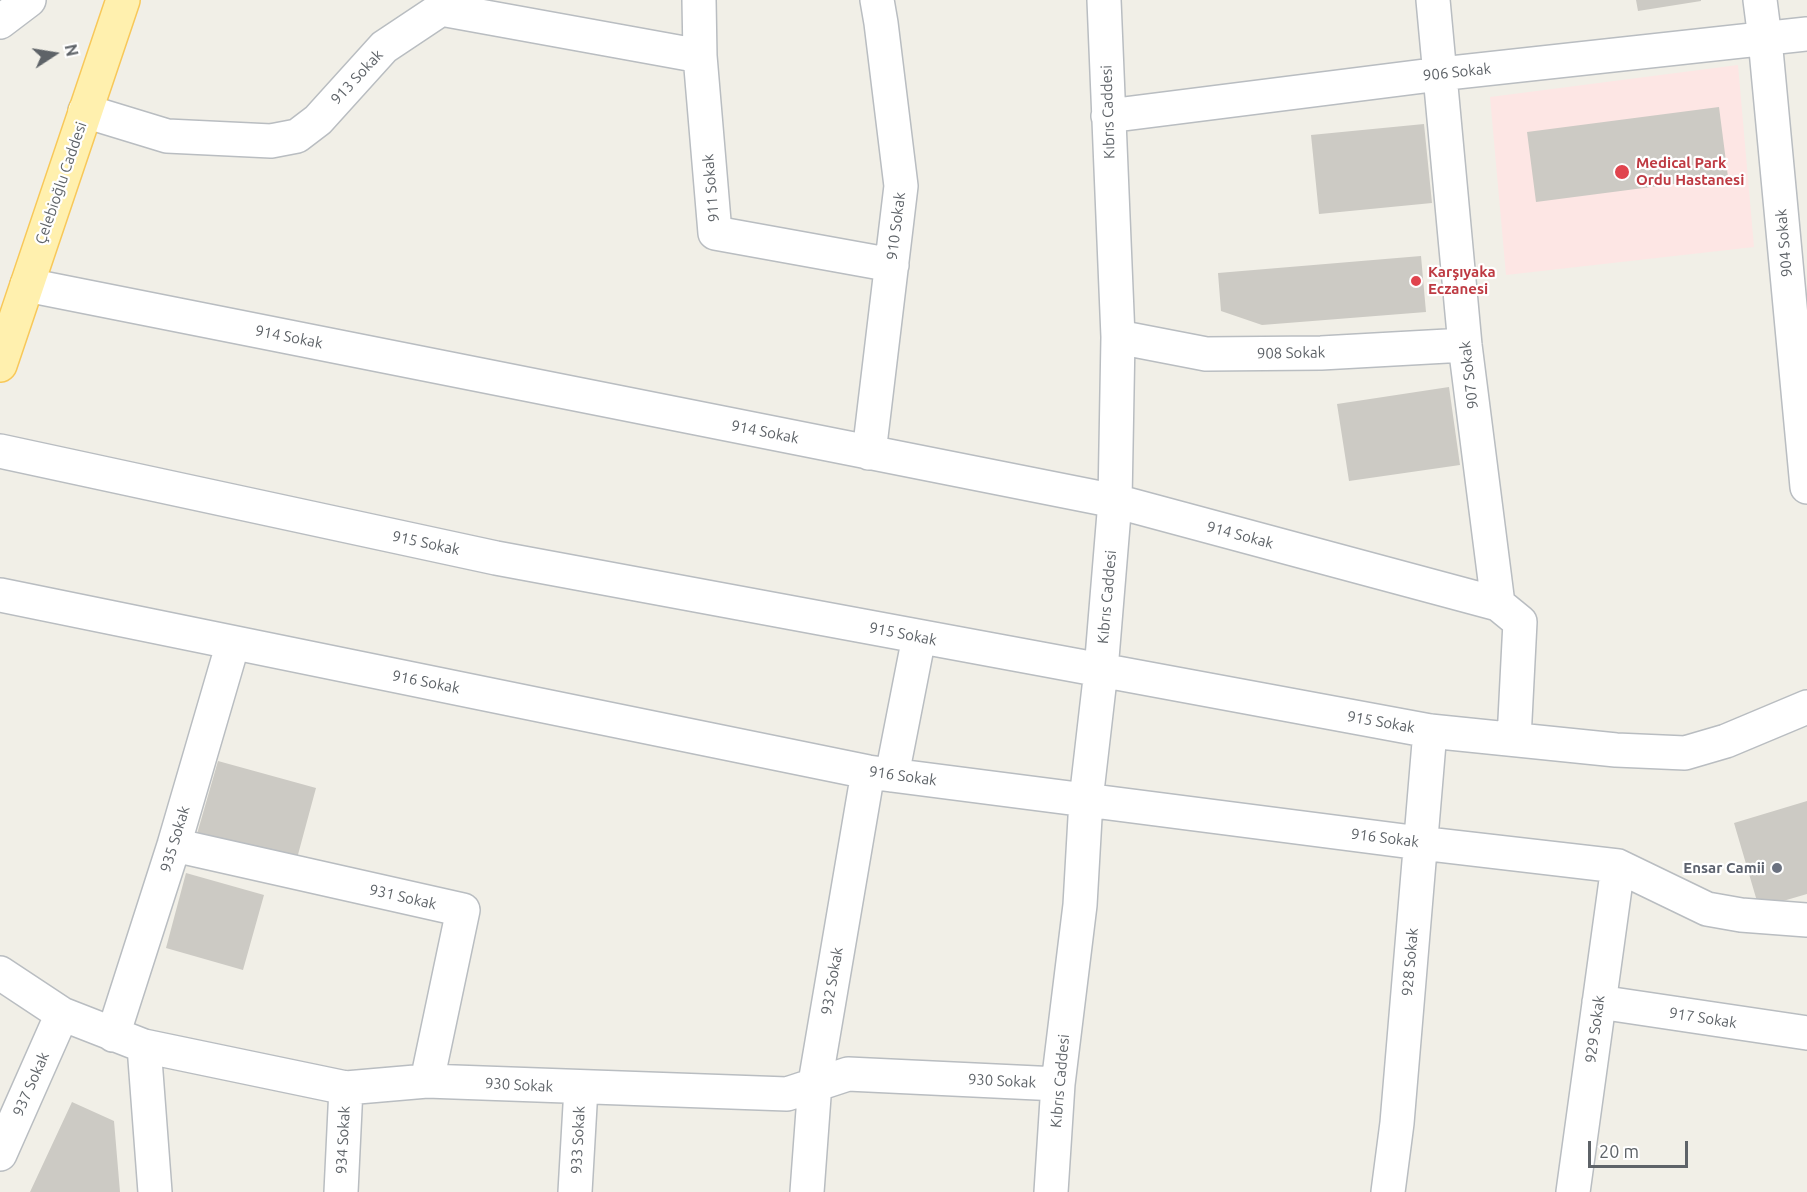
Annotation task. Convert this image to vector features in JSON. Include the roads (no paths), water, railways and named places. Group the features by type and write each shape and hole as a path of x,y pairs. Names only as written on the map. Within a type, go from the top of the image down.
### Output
{"main road":[{"name":"Çelebioğlu Caddesi","path":"0,364 123,0"}],"street":[{"path":"0,22 29,0"},
{"name":"911 Sokak","path":"699,0 700,56 715,233 892,265"},
{"name":"910 Sokak","path":"869,453 901,186 877,0"},
{"name":"Kıbrıs Caddesi","path":"1051,1192 1058,1084 1080,905 1086,800 1101,670 1115,501 1118,337 1104,0"},
{"name":"907 Sokak","path":"1433,0 1465,345 1498,604"},
{"name":"904 Sokak","path":"1760,0 1807,487"},
{"name":"913 Sokak","path":"85,111 167,136 271,141 297,136 318,120 384,47 436,5 700,56"},
{"name":"906 Sokak","path":"1108,116 1440,74 1807,34"},
{"name":"914 Sokak","path":"27,285 1115,501 1498,604"},
{"name":"908 Sokak","path":"1118,337 1206,354 1321,353 1465,345"},
{"name":"915 Sokak","path":"0,451 496,558 1430,731 1616,750 1685,753 1726,741 1807,707"},
{"name":"916 Sokak","path":"0,595 880,773 1420,843 1618,866 1707,909 1741,915 1807,920"},
{"path":"1498,604 1520,622 1514,740"},
{"name":"932 Sokak","path":"807,1192 815,1083 880,773 920,637"},
{"name":"935 Sokak","path":"113,1035 174,845 233,643"},
{"name":"928 Sokak","path":"1389,1192 1397,1123 1430,731"},
{"name":"931 Sokak","path":"174,845 463,910 427,1081"},
{"name":"929 Sokak","path":"1573,1192 1618,866"},
{"name":"930 Sokak","path":"0,974 62,1014 144,1046 346,1088 427,1081 787,1094 848,1074 1058,1084"},
{"name":"917 Sokak","path":"1599,1002 1807,1033"},
{"name":"937 Sokak","path":"0,1154 62,1014"},
{"path":"144,1046 155,1192"},
{"name":"934 Sokak","path":"341,1192 346,1088"},
{"name":"933 Sokak","path":"575,1192 581,1088"}],"place":[{"name":"Medical Park Ordu Hastanesi","path":"1622,172"},
{"name":"Karşıyaka Eczanesi","path":"1416,281"},
{"name":"Ensar Camii","path":"1777,868"}]}
